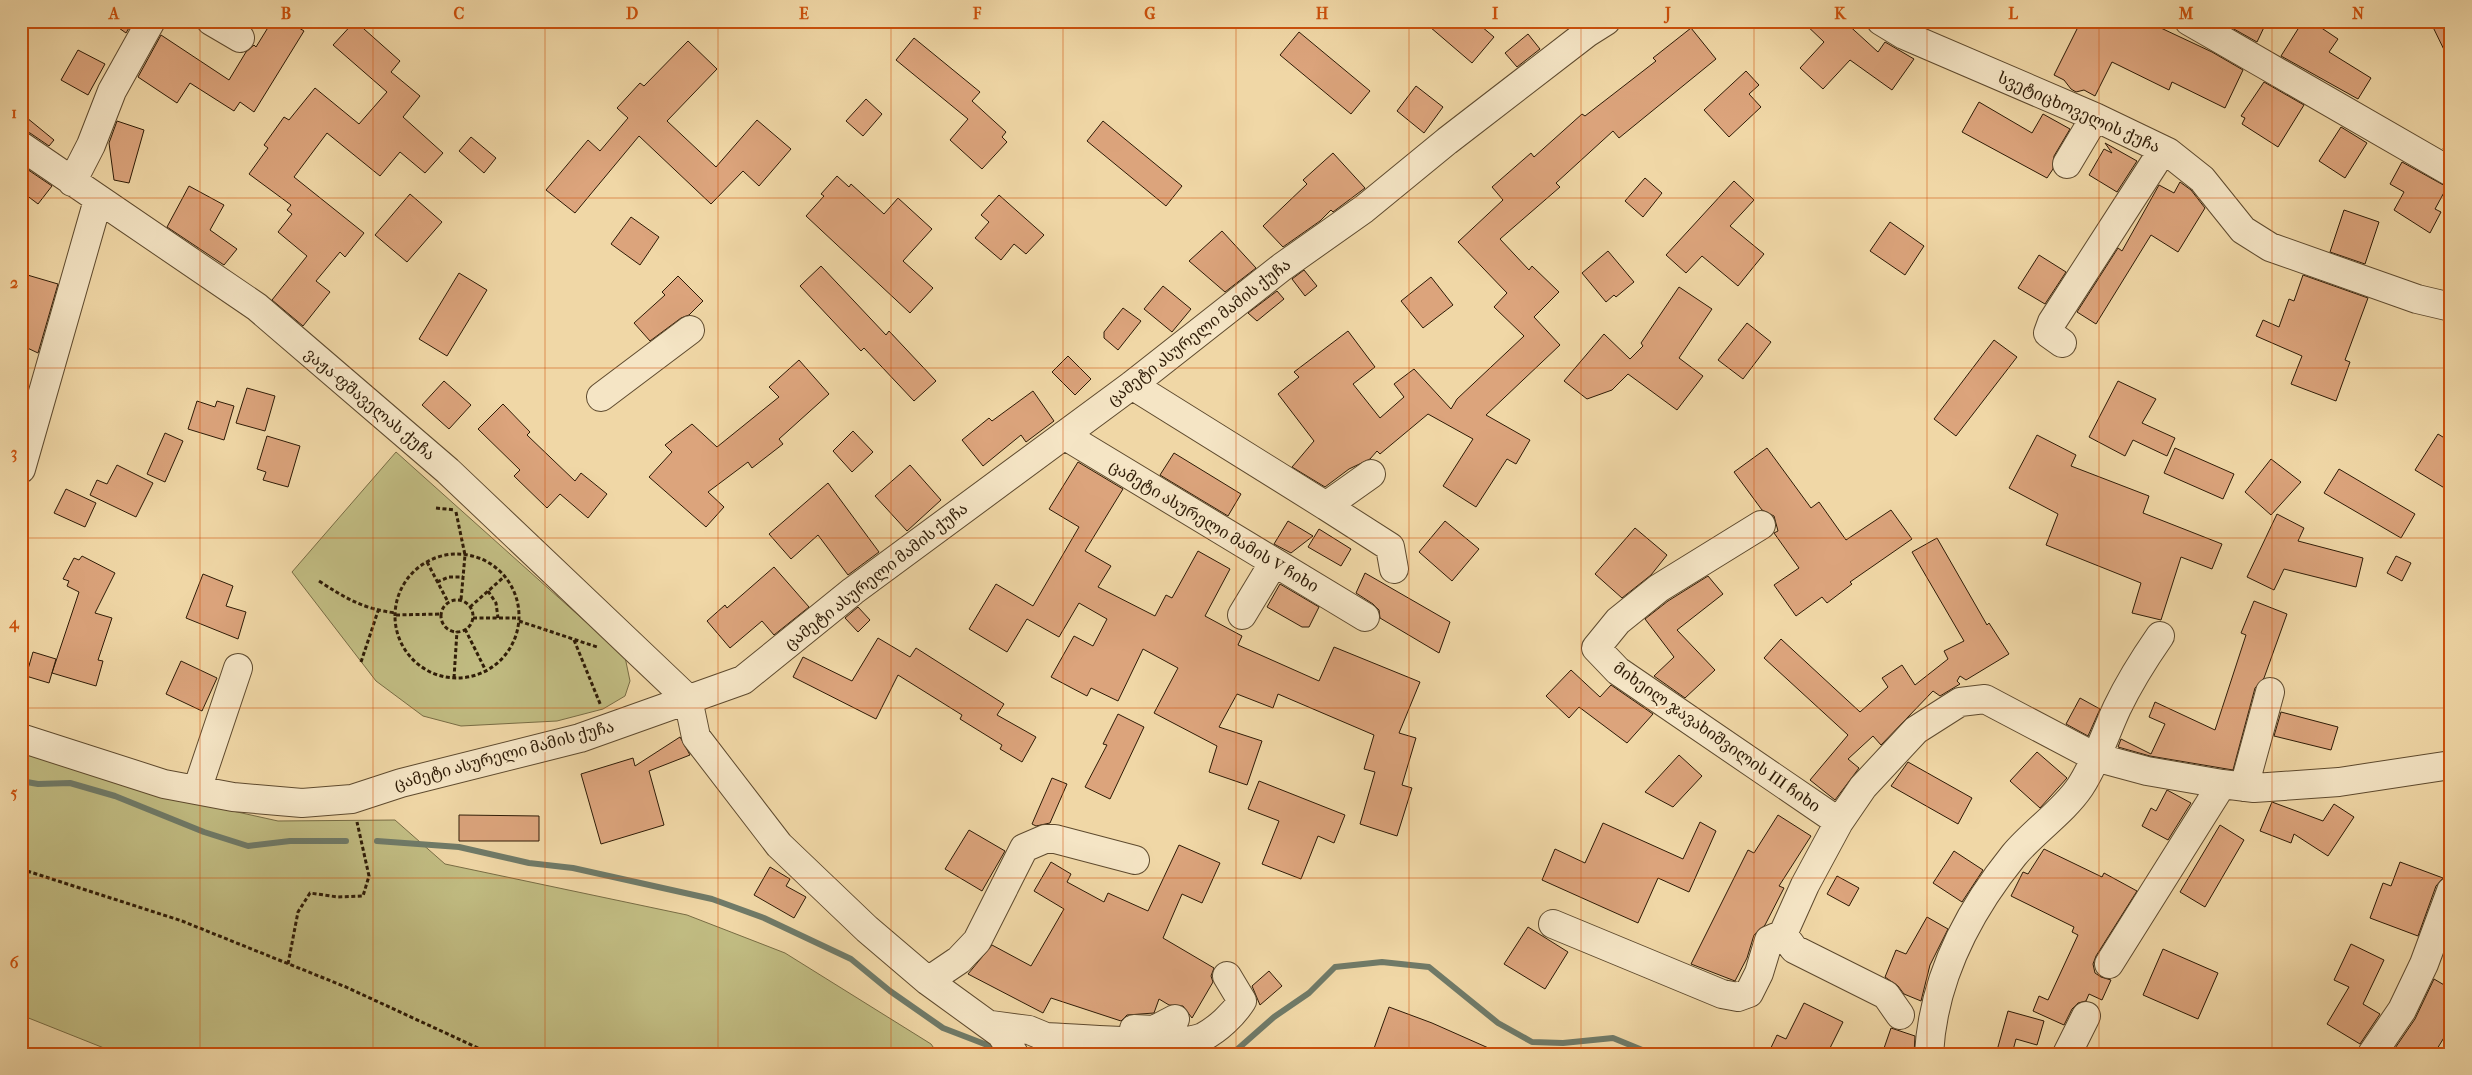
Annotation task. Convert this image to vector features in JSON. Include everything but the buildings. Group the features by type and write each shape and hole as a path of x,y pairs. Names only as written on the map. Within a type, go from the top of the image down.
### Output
{"street":[{"path":"72,182 91,145 112,91 151,21"},
{"path":"211,21 240,38"},
{"name":"ცამეტი ასურელი მამის ქუჩა","path":"21,738 164,784 233,797 302,803 352,799 401,783 580,738 743,680 853,591 1132,385 1282,267 1364,209 1447,140 1606,21"},
{"name":"სვეტიცხოველის ქუჩა","path":"1881,21 1904,35 2095,117 2164,150 2202,179 2244,230 2270,247 2417,299 2451,307"},
{"path":"2189,21 2451,172"},
{"path":"2067,164 2095,117"},
{"name":"ვაჟა-ფშაველას ქუჩა","path":"21,146 256,307 463,501 688,700"},
{"path":"2062,343 2048,333 2052,322 2164,150"},
{"path":"21,469 98,200"},
{"path":"601,397 690,330"},
{"path":"1132,385 1390,548 1394,569"},
{"name":"ცამეტი ასურელი მამის V ჩიხი","path":"1064,435 1365,617"},
{"path":"1326,506 1371,474"},
{"name":"მიხეილ ჯავახიშვილის III ჩიხი","path":"1761,525 1659,588 1618,621 1596,648 1618,671 1839,822"},
{"path":"1242,615 1274,562"},
{"path":"1929,1054 1930,1030 1941,982 1966,927 2014,854 2080,788 2118,706 2143,660 2160,636"},
{"path":"197,790 238,668"},
{"path":"2109,964 2233,786 2270,692"},
{"path":"1553,924 1722,994 1738,997 1749,993 1759,973 1769,940 1783,934 1805,885 1839,822 1863,787 1916,730 1960,702 1985,699 2095,757 2147,771 2233,786 2339,782 2451,766"},
{"path":"688,700 696,737 779,845 867,930 928,981 1002,1038 1042,1025 1154,1030 1175,1019"},
{"path":"928,981 959,960 977,941 1024,848 1045,839 1055,839 1134,860"},
{"path":"2372,1054 2406,1002 2424,964 2451,891"},
{"path":"1783,934 1794,949 1886,994 1900,1015"},
{"path":"1028,1030 1046,1037 1176,1042 1202,1037 1233,1015 1242,1002 1227,976"},
{"path":"2067,1054 2086,1016"}],"path":[{"path":"436,508 463,501 465,555 461,600"},
{"path":"465,555 487,562 505,576 517,599 519,619 515,640 499,662 475,676 454,678 434,674 411,658 398,634 396,614 400,593 406,581 427,562 440,557 465,555"},
{"path":"427,562 448,602"},
{"path":"470,607 505,576"},
{"path":"437,582 449,577 463,577"},
{"path":"319,581 352,602 378,611 396,614 441,614"},
{"path":"488,591 496,603 498,618"},
{"path":"461,600 470,607 473,618 466,629 457,631 447,628 443,623 441,614 448,602 461,600"},
{"path":"361,662 378,611"},
{"path":"473,618 519,619 574,640 602,648"},
{"path":"466,629 486,671"},
{"path":"454,678 457,631"},
{"path":"574,640 609,727"},
{"path":"288,964 298,912 310,893 338,897 363,896 370,876 352,799"},
{"path":"21,869 182,921 346,987 491,1054"}],"shaded area":[{"path":"396,452 625,657 630,681 625,696 603,709 557,721 461,726 423,716 376,681 292,572"},
{"path":"21,752 192,802 278,821 395,820 445,864 687,915 785,953 931,1044 938,1054 119,1054 21,1015"}],"waterway":[{"path":"21,781 38,784 70,783 115,796 204,832 248,846 290,841 346,841"},
{"path":"377,841 459,847 529,863 573,868 712,899 764,918 851,959 890,991 943,1028 995,1048"},
{"path":"1232,1054 1274,1017 1309,993 1335,967 1382,962 1429,967 1498,1023 1532,1042 1563,1043 1613,1038 1652,1054"}]}
